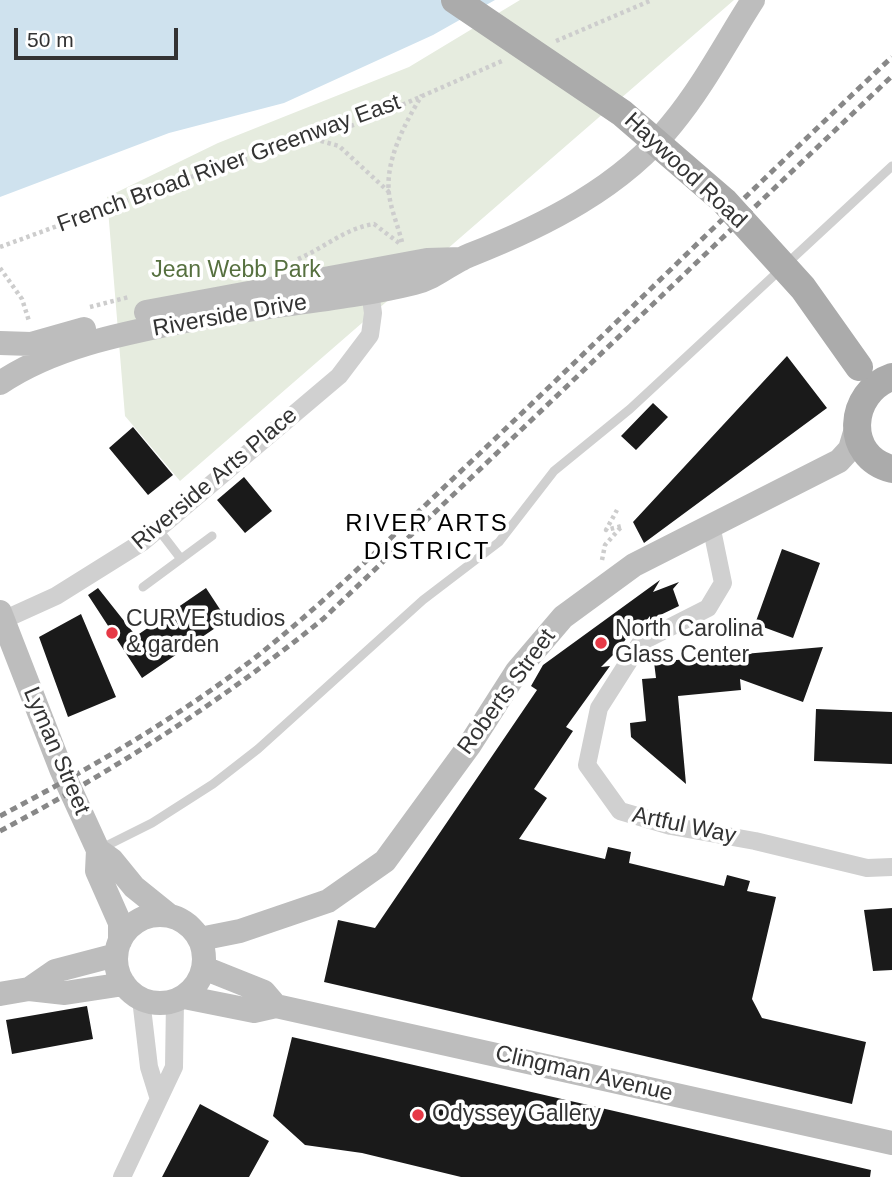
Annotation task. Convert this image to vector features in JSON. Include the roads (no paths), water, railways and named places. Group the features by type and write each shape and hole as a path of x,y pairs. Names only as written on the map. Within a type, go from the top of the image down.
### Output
{"main road":[{"name":"Haywood Road","path":"455,0 622,113 724,201 803,288 874,377"},
{"name":"Riverside Drive","path":"0,383 34,363 151,328 243,310 370,292 434,277 462,259 570,207 611,182 645,153 694,95 753,0"},
{"name":"Riverside Drive","path":"0,343 31,344 172,306 428,260 462,259"},
{"path":"839,461 850,449 859,406 874,377"},
{"path":"856,429 862,447 883,465"},
{"name":"Roberts Street","path":"201,939 240,932 328,901 385,861 469,746 517,671 563,617 634,565 839,461 883,465"},
{"name":"Lyman Street","path":"2,616 61,769 98,850 97,871 120,923 118,948"},
{"name":"Lyman Street","path":"98,850 112,860 134,887 170,916"},
{"path":"0,994 29,989 65,993 132,992 164,1004 180,999 193,989 204,968 201,939 183,921 170,916 155,915 128,928 118,948 55,971 29,989"},
{"path":"118,948 132,992"},
{"name":"Clingman Avenue","path":"204,968 264,992 276,1006"},
{"name":"Clingman Avenue","path":"180,999 254,1011 276,1006 892,1143"}],"street":[{"name":"Riverside Arts Place","path":"2,616 96,572 158,529 339,376 370,335 373,313 370,292"},
{"name":"Artful Way","path":"711,525 723,583 708,608 641,642 599,708 587,765 620,811 671,826 755,841 867,868 892,867"},
{"path":"132,992 158,1096"},
{"path":"122,1177 174,1067 180,999"}],"lane":[{"path":"98,850 152,823 229,772 423,600 499,542 554,471 630,409 892,166"},
{"path":"158,529 181,559"},
{"path":"143,587 212,536"}],"water":[{"path":"0,0 495,0 433,35 284,103 169,133 0,197"}],"railway":[{"path":"0,816 163,722 226,680 285,633 342,584 531,405 892,57"},
{"path":"0,831 85,784 167,733 246,678 323,619 892,76"}],"place":[{"name":"CURVE studios & garden","path":"112,633"},
{"name":"North Carolina Glass Center","path":"601,643"},
{"name":"Odyssey Gallery","path":"418,1115"}],"district":[{"name":"RIVER ARTS DISTRICT","path":"427,538"}],"park label":[{"name":"Jean Webb Park","path":"236,271"}]}
